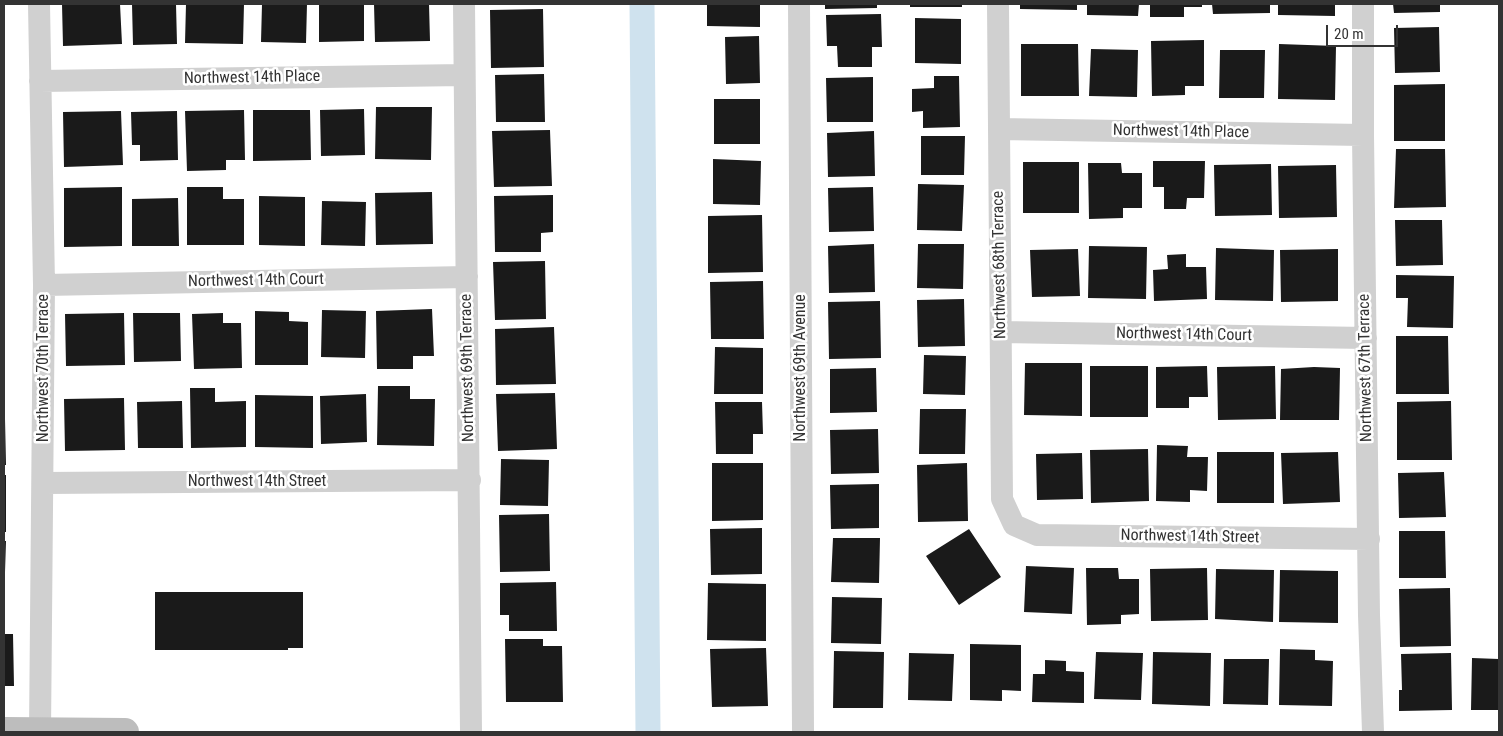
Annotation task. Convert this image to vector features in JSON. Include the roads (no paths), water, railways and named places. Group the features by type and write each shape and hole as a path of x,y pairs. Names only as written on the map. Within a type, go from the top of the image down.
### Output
{"street":[{"name":"Northwest 70th Terrace","path":"39,4 44,285 44,483 40,732"},
{"name":"Northwest 69th Terrace","path":"464,4 471,732"},
{"name":"Northwest 69th Avenue","path":"799,4 803,732"},
{"name":"Northwest 68th Terrace","path":"998,4 1002,499 1014,524"},
{"name":"Northwest 67th Terrace","path":"1363,4 1363,135 1373,732"},
{"name":"Northwest 14th Place","path":"40,81 464,75"},
{"name":"Northwest 14th Place","path":"999,129 1363,135"},
{"name":"Northwest 14th Court","path":"44,285 467,277"},
{"name":"Northwest 14th Court","path":"1001,332 1366,338"},
{"name":"Northwest 14th Street","path":"44,483 470,480"},
{"name":"Northwest 14th Street","path":"1014,524 1037,535 1369,539"},
{"path":"4,731 125,732"}],"waterway":[{"path":"642,4 648,732"}]}
